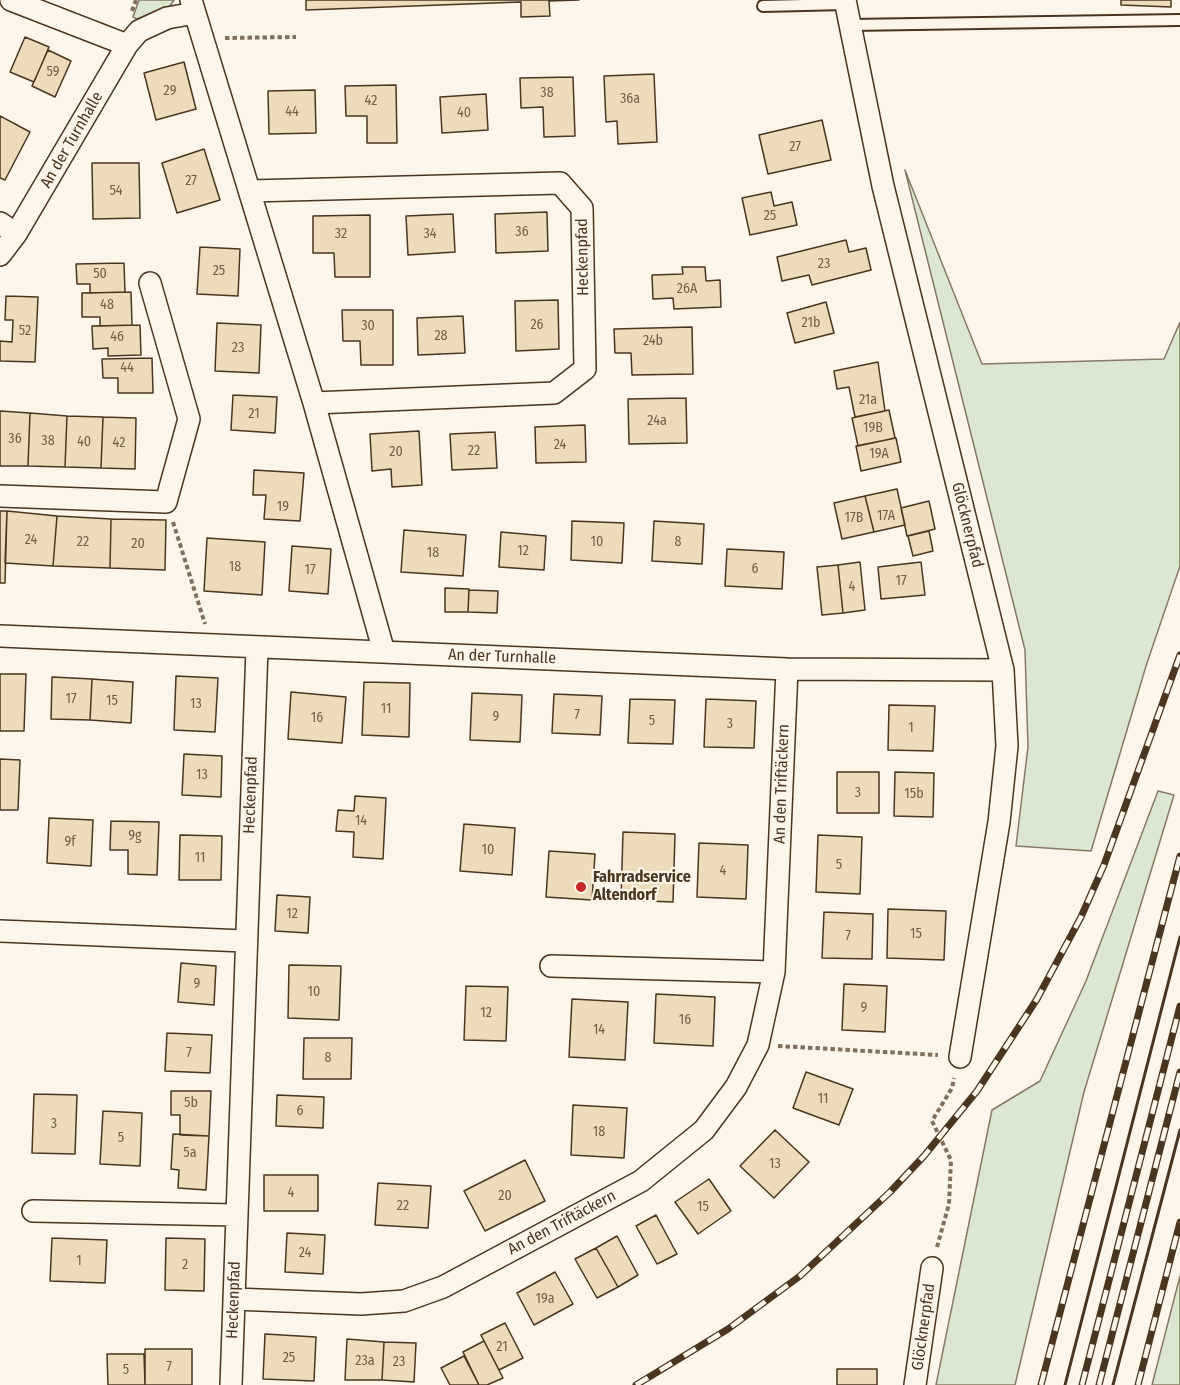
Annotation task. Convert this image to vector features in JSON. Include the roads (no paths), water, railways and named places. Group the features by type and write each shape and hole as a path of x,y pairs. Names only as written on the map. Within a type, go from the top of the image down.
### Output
{"street":[{"path":"11,0 127,45"},
{"path":"193,7 314,403 384,652"},
{"name":"An der Turnhalle","path":"0,255 8,228 127,45 139,31 193,7"},
{"name":"Glöcknerpfad","path":"846,10 883,186 1003,670 1007,746 999,822 960,1057"},
{"name":"Heckenpfad","path":"250,191 560,183 582,208 585,369 554,393 314,403"},
{"path":"0,496 166,502 189,419 150,283"},
{"name":"An der Turnhalle","path":"0,636 787,669 1003,670"},
{"name":"Heckenpfad","path":"231,1385 257,648"},
{"name":"An den Triftäckern","path":"234,1299 362,1304 404,1301 443,1287 641,1181 704,1130 736,1087 758,1045 774,972 787,669"},
{"path":"0,931 245,941"},
{"path":"551,966 774,972"},
{"path":"33,1211 236,1215"},
{"name":"Glöcknerpfad","path":"915,1385 932,1268"}],"lane":[{"path":"763,6 1180,20"}],"railway":[{"path":"636,1385 728,1329 800,1276 890,1192 924,1156 977,1091 1037,999 1081,917 1104,865 1180,655"},
{"path":"1041,1385 1180,856"},
{"path":"1082,1385 1180,1006"},
{"path":"1099,1385 1180,1072"},
{"path":"1138,1385 1180,1222"}],"place":[{"name":"Fahrradservice Altendorf","path":"581,887"}]}
